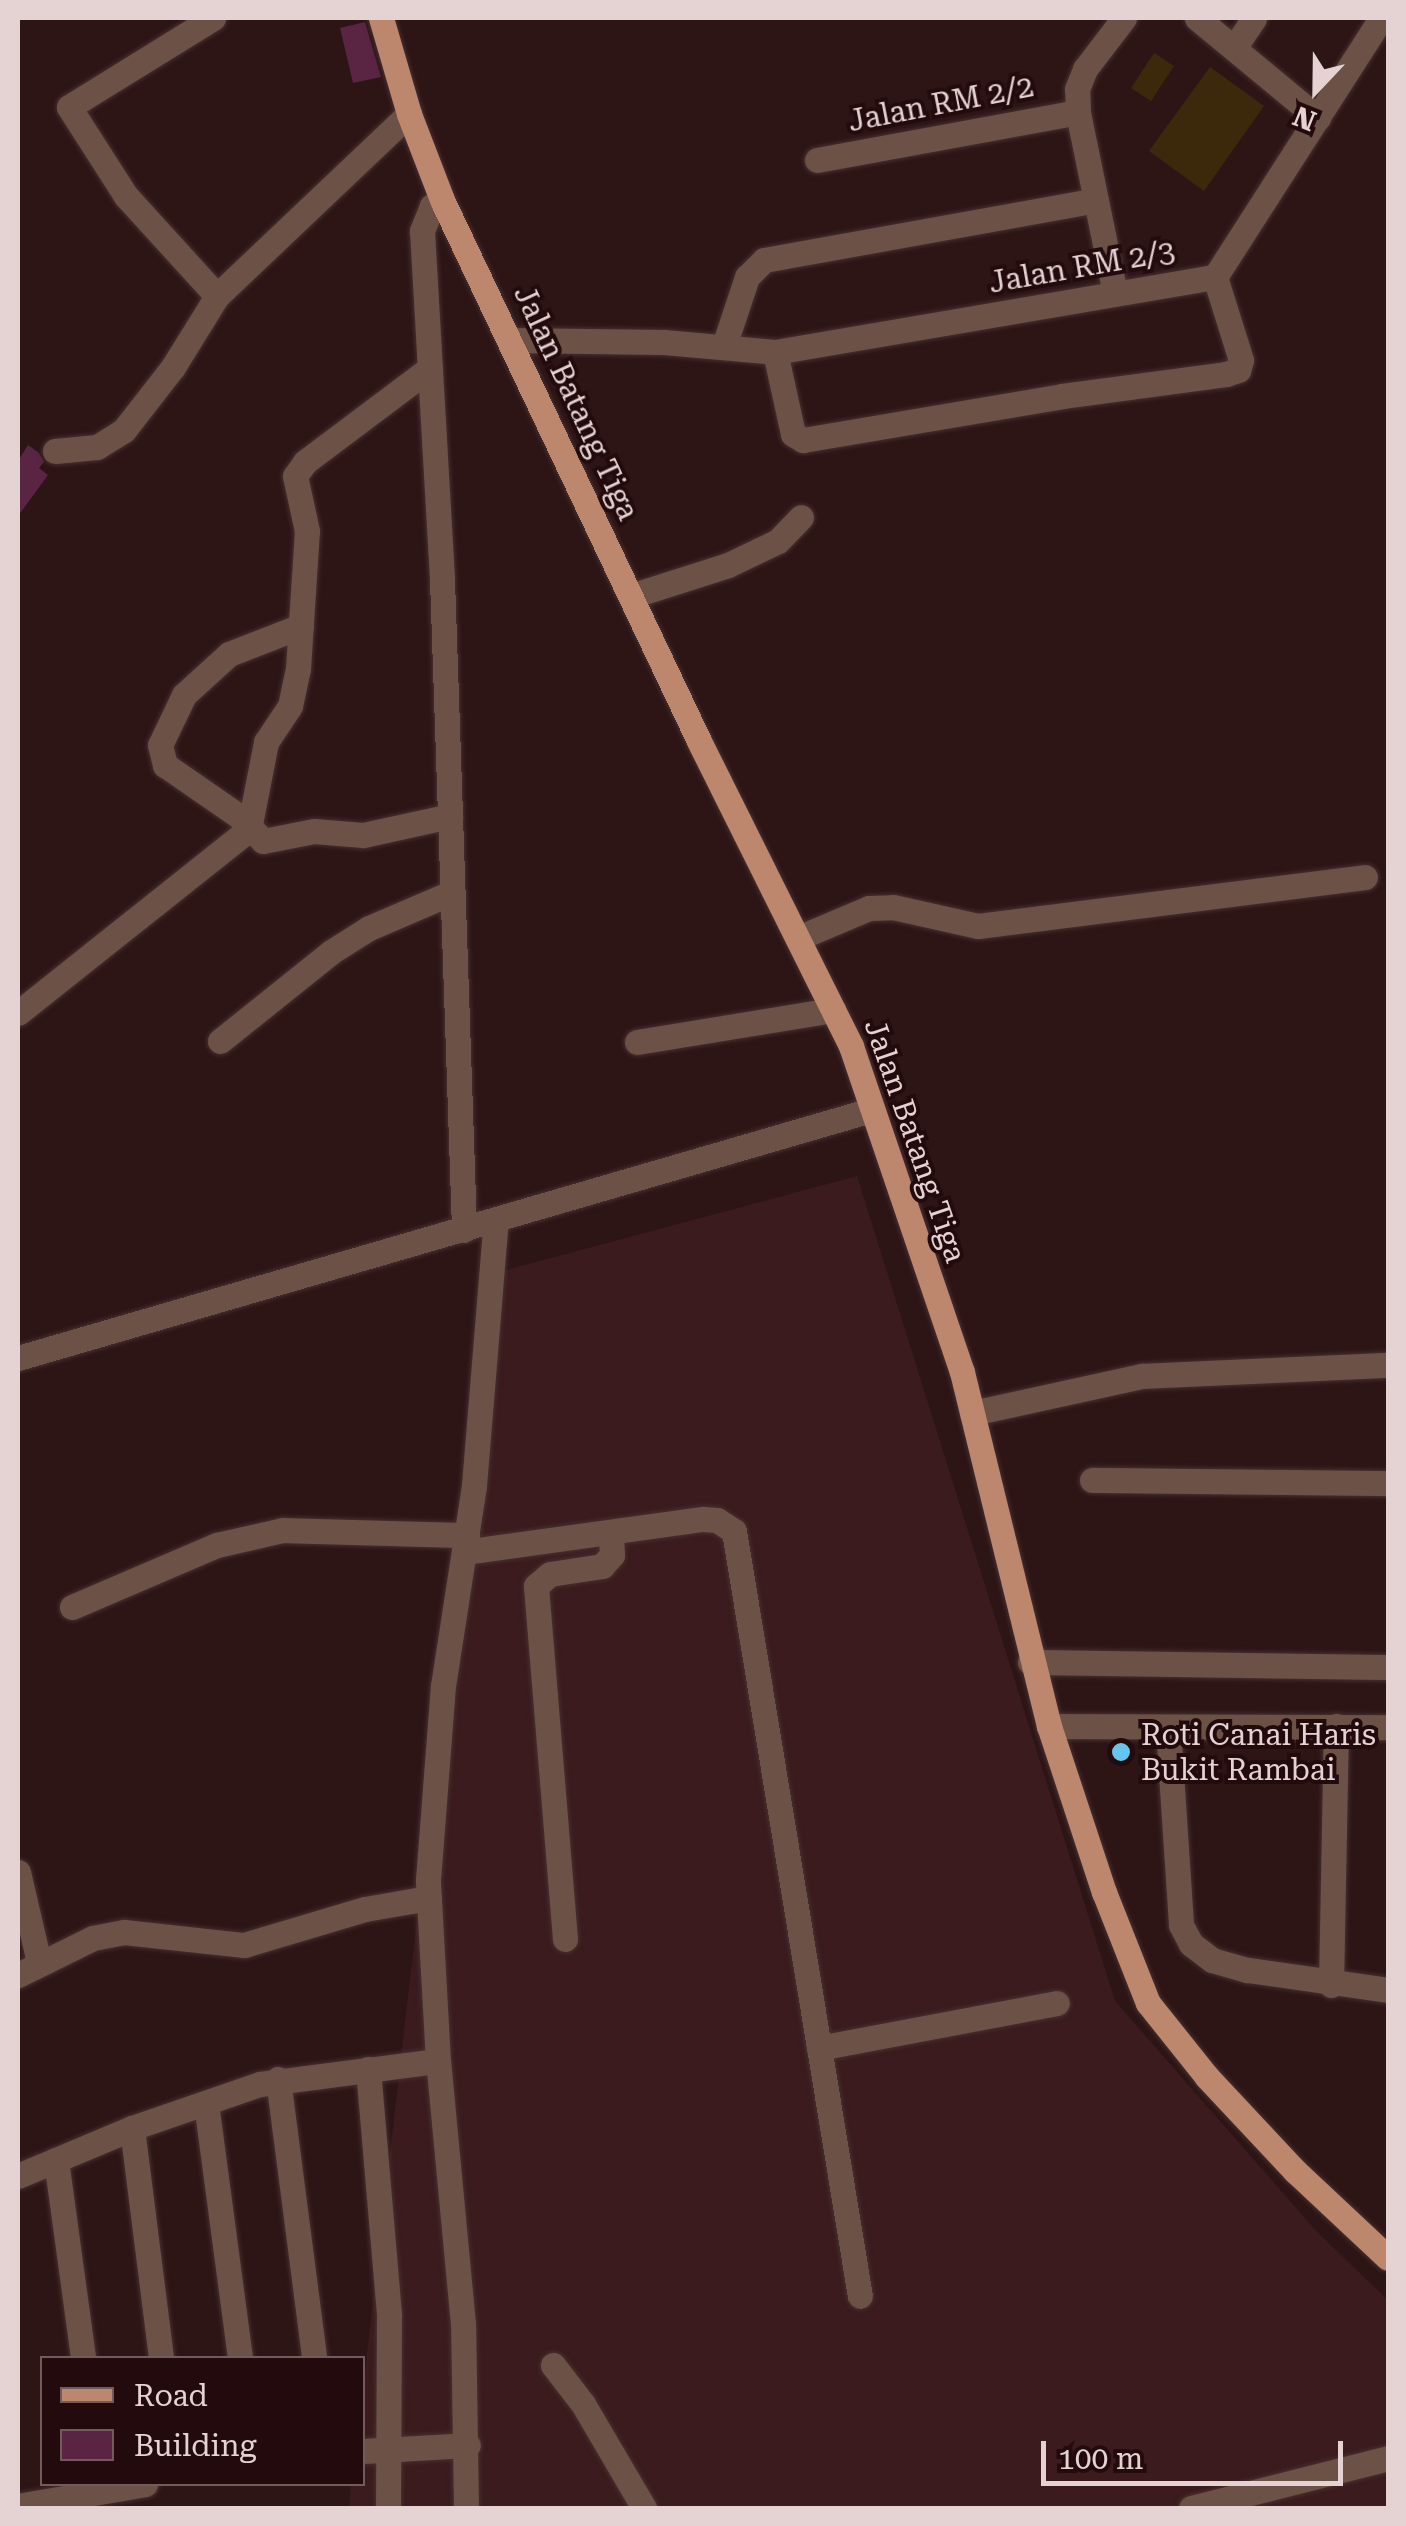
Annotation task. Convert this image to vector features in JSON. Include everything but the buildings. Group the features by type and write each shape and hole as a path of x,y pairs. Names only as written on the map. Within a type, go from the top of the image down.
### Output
{"main road":[{"name":"Jalan Batang Tiga","path":"381,18 408,114 444,202 834,1010 972,1414 1007,1546 1030,1662 1049,1726 1104,1892 1148,2004 1261,2136 1388,2258"}],"street":[{"path":"213,18 69,107 126,196 217,296"},
{"path":"1116,293 1078,112 1078,89 1085,69 1124,18"},
{"path":"1197,18 1236,45 1318,118"},
{"path":"1236,45 1254,18"},
{"name":"Jalan RM 2/3","path":"510,340 724,346 775,352 1215,278 1380,18"},
{"name":"Jalan RM 2/2","path":"817,160 1078,112"},
{"path":"55,451 97,447 124,430 173,367 217,296 408,114"},
{"path":"724,346 746,278 764,260 1096,200"},
{"path":"444,202 432,206 422,231 450,816 464,1230"},
{"path":"775,352 793,434 803,440 1062,396 1226,374 1238,370 1240,360 1215,278"},
{"path":"18,1012 248,828 266,742 290,706 301,626 306,531 294,476 305,462 430,368"},
{"path":"631,596 728,566 778,541 801,517"},
{"path":"301,626 228,654 184,695 160,745 166,765 240,817 263,841 314,831 363,835 450,816"},
{"path":"798,938 870,908 893,907 978,926 1365,878"},
{"path":"220,1041 356,936 453,892"},
{"path":"637,1042 834,1010"},
{"path":"18,1358 871,1110"},
{"path":"466,2508 468,2445 463,2324 438,2062 429,1898 438,1734 465,1543 496,1220"},
{"path":"972,1414 1142,1376 1388,1364"},
{"path":"1092,1480 1388,1483"},
{"path":"72,1607 217,1545 282,1530 465,1543 611,1534 703,1518 717,1520 734,1532 860,2296"},
{"path":"565,1939 536,1586 550,1574 602,1566 612,1555 611,1534"},
{"path":"1030,1662 1388,1666"},
{"path":"1049,1726 1388,1727"},
{"path":"1331,1985 1336,1726"},
{"path":"1168,1728 1181,1925 1190,1944 1225,1964 1331,1985 1388,1990"},
{"path":"18,1872 28,1969 93,1938 124,1932 244,1944 365,1909 429,1898"},
{"path":"819,2048 1056,2003"},
{"path":"18,2176 132,2128 278,2080 438,2062"},
{"path":"368,2069 390,2316 375,2449 388,2508"},
{"path":"278,2080 314,2356"},
{"path":"206,2103 240,2356"},
{"path":"132,2128 161,2356"},
{"path":"56,2160 83,2356"},
{"path":"553,2365 583,2404 644,2508"},
{"path":"375,2449 468,2445"},
{"path":"1191,2508 1258,2500 1388,2458"},
{"path":"18,2506 136,2486"}],"shaded area":[{"path":"1154,53 1174,66 1151,101 1131,88"},
{"path":"1210,67 1264,106 1204,191 1149,151"},
{"path":"857,1176 1115,2001 1318,2233 1388,2300 1388,2508 349,2508 351,2486 365,2486 365,2371 491,1274"}],"place":[{"name":"Roti Canai Haris Bukit Rambai","path":"1121,1752"}]}
